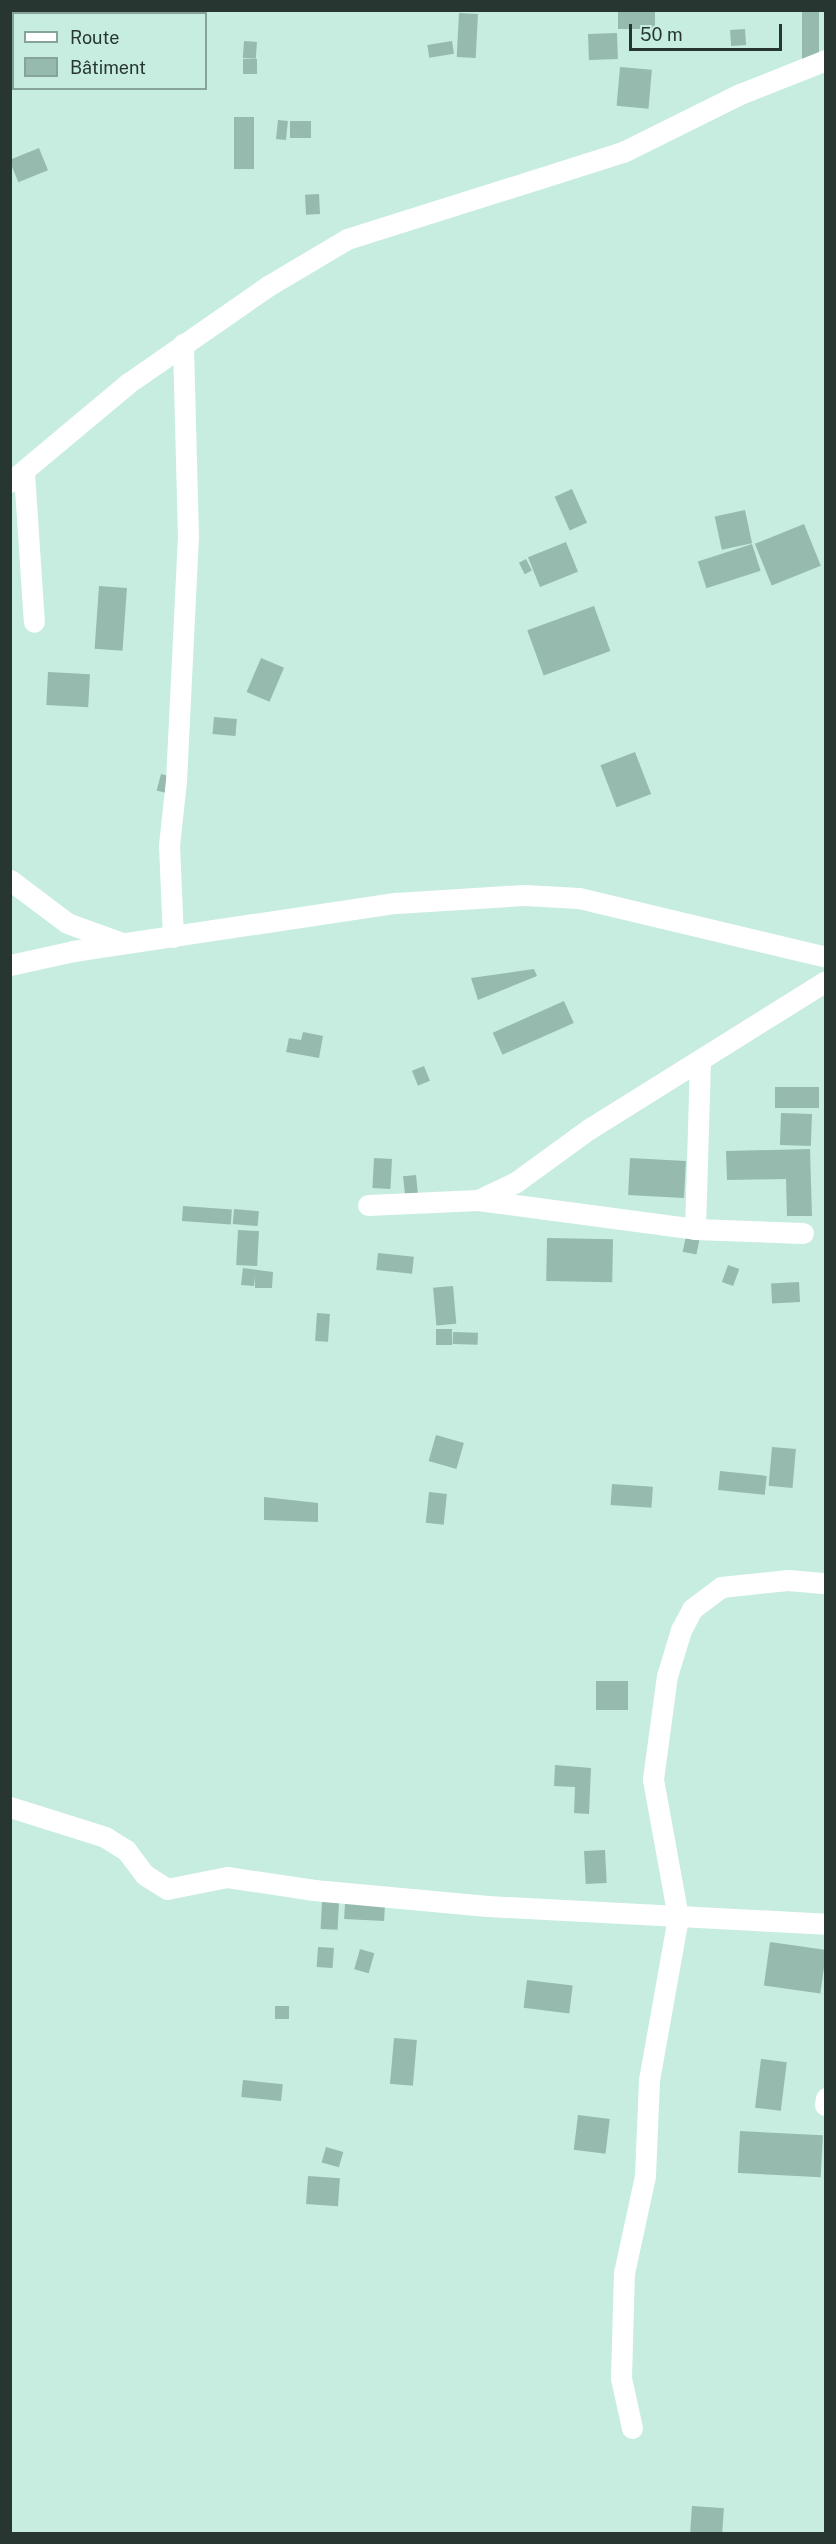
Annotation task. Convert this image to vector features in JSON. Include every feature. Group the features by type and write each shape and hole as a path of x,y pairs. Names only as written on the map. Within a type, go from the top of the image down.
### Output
{"street":[{"path":"34,622 17,477 127,384 183,344 268,286 347,239 623,152 740,94 825,60"},
{"path":"173,937 169,845 176,781 188,537 183,344"},
{"path":"10,880 67,923 129,945"},
{"path":"10,965 73,951 129,945 396,903 524,895 579,898 825,957"},
{"path":"478,1200 516,1182 589,1129 825,981"},
{"path":"695,1230 700,1060"},
{"path":"368,1205 478,1200 695,1230 802,1233"},
{"path":"632,2427 621,2378 624,2273 630,2230 645,2176 648,2080 678,1917 653,1779 667,1676 681,1630 692,1610 721,1587 788,1580 825,1583"},
{"path":"10,1807 105,1837 126,1850 145,1875 167,1888 227,1877 314,1890 487,1906 825,1924"},
{"path":"825,2098 825,2105"}],"building":[{"path":"618,10 655,10 655,29 618,29"},
{"path":"802,11 819,11 819,60 802,60"},
{"path":"459,13 478,14 476,58 457,57"},
{"path":"745,29 746,45 731,46 730,30"},
{"path":"617,33 618,59 589,60 588,34"},
{"path":"244,41 257,42 256,59 243,58"},
{"path":"452,41 454,54 429,58 427,45"},
{"path":"243,59 257,59 257,74 243,74"},
{"path":"620,67 652,70 648,109 617,106"},
{"path":"234,117 254,117 254,169 234,169"},
{"path":"278,120 288,121 286,140 276,139"},
{"path":"290,121 311,121 311,138 290,138"},
{"path":"39,148 48,170 18,182 10,160"},
{"path":"319,194 320,214 306,215 305,195"},
{"path":"572,489 587,523 570,531 555,497"},
{"path":"745,510 752,543 722,550 715,516"},
{"path":"804,524 821,566 772,586 755,544"},
{"path":"566,542 578,572 540,587 528,557"},
{"path":"752,544 761,571 706,588 698,562"},
{"path":"526,559 532,571 525,574 519,563"},
{"path":"99,586 127,588 123,651 95,649"},
{"path":"594,606 610,651 544,675 527,630"},
{"path":"261,658 284,668 270,702 247,692"},
{"path":"48,672 90,674 88,707 46,705"},
{"path":"214,717 237,719 235,736 213,734"},
{"path":"635,752 651,794 617,807 600,765"},
{"path":"161,774 172,777 167,793 157,790"},
{"path":"534,969 537,976 478,1000 471,978"},
{"path":"564,1001 574,1023 503,1055 493,1033"},
{"path":"303,1032 323,1036 319,1058 286,1052 289,1038 301,1040"},
{"path":"424,1066 430,1081 418,1086 412,1071"},
{"path":"775,1087 819,1087 819,1108 775,1108"},
{"path":"781,1113 812,1114 811,1146 780,1145"},
{"path":"810,1149 812,1216 787,1216 786,1179 727,1180 726,1151"},
{"path":"374,1158 392,1159 390,1189 372,1188"},
{"path":"630,1158 686,1161 684,1198 628,1195"},
{"path":"416,1175 418,1194 405,1195 403,1176"},
{"path":"183,1206 232,1209 231,1224 182,1221"},
{"path":"234,1209 259,1211 258,1226 233,1224"},
{"path":"238,1230 259,1231 257,1266 236,1265"},
{"path":"686,1236 700,1239 696,1255 683,1252"},
{"path":"547,1238 613,1239 612,1282 546,1281"},
{"path":"378,1253 414,1257 412,1274 376,1270"},
{"path":"728,1265 739,1269 733,1286 722,1282"},
{"path":"243,1268 273,1272 272,1288 255,1288 255,1276 254,1286 241,1285"},
{"path":"799,1282 800,1302 772,1303 771,1283"},
{"path":"453,1286 456,1324 436,1326 433,1288"},
{"path":"317,1313 330,1314 328,1342 315,1341"},
{"path":"436,1329 452,1329 452,1345 436,1345"},
{"path":"453,1332 478,1333 478,1345 453,1344"},
{"path":"436,1435 464,1443 456,1469 429,1461"},
{"path":"772,1447 796,1449 793,1488 769,1486"},
{"path":"720,1471 767,1476 765,1495 718,1490"},
{"path":"612,1484 653,1487 651,1508 611,1505"},
{"path":"429,1492 447,1494 444,1525 426,1523"},
{"path":"264,1497 318,1503 318,1522 264,1520"},
{"path":"596,1681 628,1681 628,1710 596,1710"},
{"path":"555,1765 591,1768 589,1814 574,1813 575,1787 554,1786"},
{"path":"605,1850 607,1883 586,1884 584,1851"},
{"path":"322,1902 339,1903 338,1930 321,1929"},
{"path":"345,1903 385,1905 384,1921 344,1919"},
{"path":"770,1942 826,1950 820,1994 764,1986"},
{"path":"318,1947 334,1948 333,1968 317,1967"},
{"path":"360,1949 374,1953 369,1973 354,1969"},
{"path":"527,1980 573,1986 569,2013 524,2008"},
{"path":"275,2006 289,2006 289,2019 275,2019"},
{"path":"394,2038 417,2040 413,2086 390,2084"},
{"path":"761,2059 787,2062 781,2111 755,2108"},
{"path":"243,2080 283,2084 281,2101 241,2097"},
{"path":"578,2115 610,2119 605,2154 574,2150"},
{"path":"740,2131 823,2135 821,2177 738,2173"},
{"path":"326,2147 343,2152 339,2167 322,2162"},
{"path":"308,2176 340,2178 338,2206 306,2204"},
{"path":"692,2506 724,2508 722,2534 690,2533"}]}
